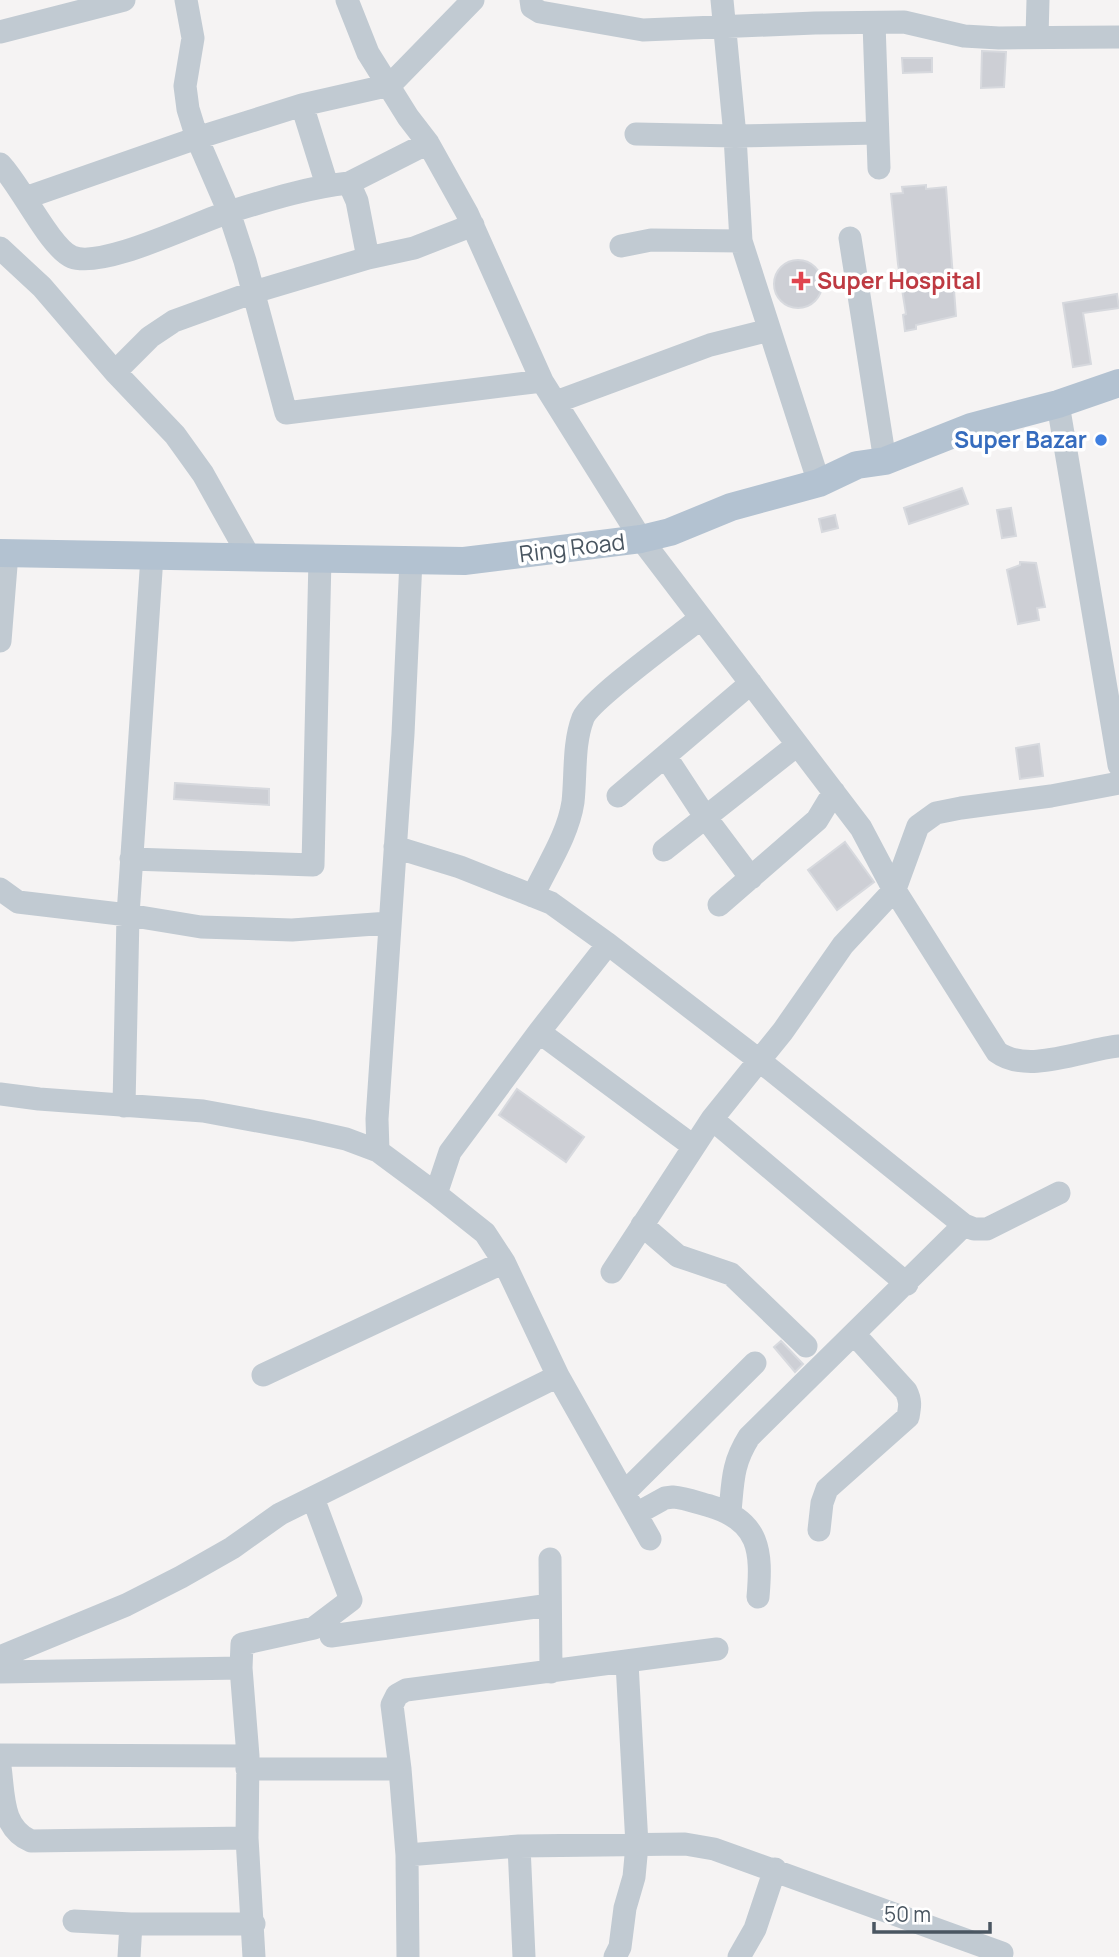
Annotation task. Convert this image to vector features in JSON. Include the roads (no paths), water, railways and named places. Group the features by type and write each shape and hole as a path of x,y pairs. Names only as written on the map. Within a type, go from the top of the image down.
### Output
{"main road":[{"name":"Ring Road","path":"3,553 476,559 641,539 670,532 731,507 818,483 857,465 885,461 971,427 1058,404 1119,383"}],"street":[{"path":"0,32 124,0"},
{"path":"186,0 193,38 185,86 197,138 229,212 254,292 286,413 542,381"},
{"path":"25,198 197,138 302,105 390,85 473,0"},
{"path":"531,0 533,7 540,12 643,30 904,22 964,36 1119,37"},
{"path":"722,0 735,136 741,242 818,483"},
{"path":"1037,37 1038,0"},
{"path":"351,2 368,53 408,117 428,143 473,225 542,381 641,539 861,828 895,889 997,1052 1017,1061 1034,1061 1119,1046"},
{"path":"874,23 879,169"},
{"path":"302,105 338,184 357,201 368,258"},
{"path":"636,134 735,136 877,133"},
{"path":"0,164 56,243 70,256 84,259 106,258 229,212 338,184 428,143"},
{"path":"115,372 150,337 174,321 254,292 368,258 414,248 473,225"},
{"path":"850,238 885,461"},
{"path":"621,246 651,240 741,242"},
{"path":"0,248 42,287 115,372 175,435 203,474 250,558"},
{"path":"556,402 710,345 769,330"},
{"path":"1058,404 1119,765"},
{"path":"0,641 3,553"},
{"path":"124,1106 128,915 152,556"},
{"path":"131,859 313,865 320,558"},
{"path":"378,1151 377,1119 411,560"},
{"path":"533,896 561,839 572,804 576,754 584,716 599,699 701,618"},
{"path":"618,796 751,683"},
{"path":"664,850 797,746"},
{"path":"666,757 706,818 751,878"},
{"path":"612,1272 712,1119 760,1061 843,945 895,889 918,826 927,817 961,808 1051,796 1119,783"},
{"path":"719,905 817,820 834,792"},
{"path":"395,847 460,867 551,903 760,1061 964,1225 974,1229 987,1229 1059,1193"},
{"path":"0,889 18,902 201,927 292,930 389,923"},
{"path":"436,1194 450,1152 608,944"},
{"path":"539,1032 693,1146"},
{"path":"0,1094 203,1111 346,1139 378,1151 485,1233 504,1262 558,1376 650,1539"},
{"path":"712,1119 907,1284"},
{"path":"642,1225 678,1255 731,1274 806,1346"},
{"path":"730,1512 734,1467 749,1437 964,1225"},
{"path":"263,1375 504,1262"},
{"path":"819,1530 822,1503 827,1489 908,1417 910,1407 911,1400 906,1391 855,1335"},
{"path":"624,1493 755,1363"},
{"path":"0,1657 126,1605 232,1548 280,1514 558,1376"},
{"path":"636,1514 665,1498 673,1497 730,1512 752,1531 758,1546 758,1597"},
{"path":"254,1957 247,1838 248,1762 241,1668 242,1644 314,1628 351,1600 313,1498"},
{"path":"550,1559 551,1672"},
{"path":"331,1636 550,1605"},
{"path":"408,1957 407,1855 400,1769 392,1715 392,1705 397,1695 406,1690 717,1649"},
{"path":"615,1957 620,1947 625,1908 634,1877 637,1845 627,1662"},
{"path":"0,1672 241,1668"},
{"path":"0,1755 400,1769"},
{"path":"0,1767 8,1821 19,1835 30,1841 247,1838"},
{"path":"407,1855 519,1846 685,1844 714,1849 775,1869 808,1884 1002,1953"},
{"path":"519,1846 524,1957"},
{"path":"739,1957 755,1929 775,1869"},
{"path":"74,1922 254,1924"},
{"path":"130,1957 131,1924"}],"place":[{"name":"Super Hospital","path":"801,281"},
{"name":"Super Bazar","path":"1101,440"}]}
